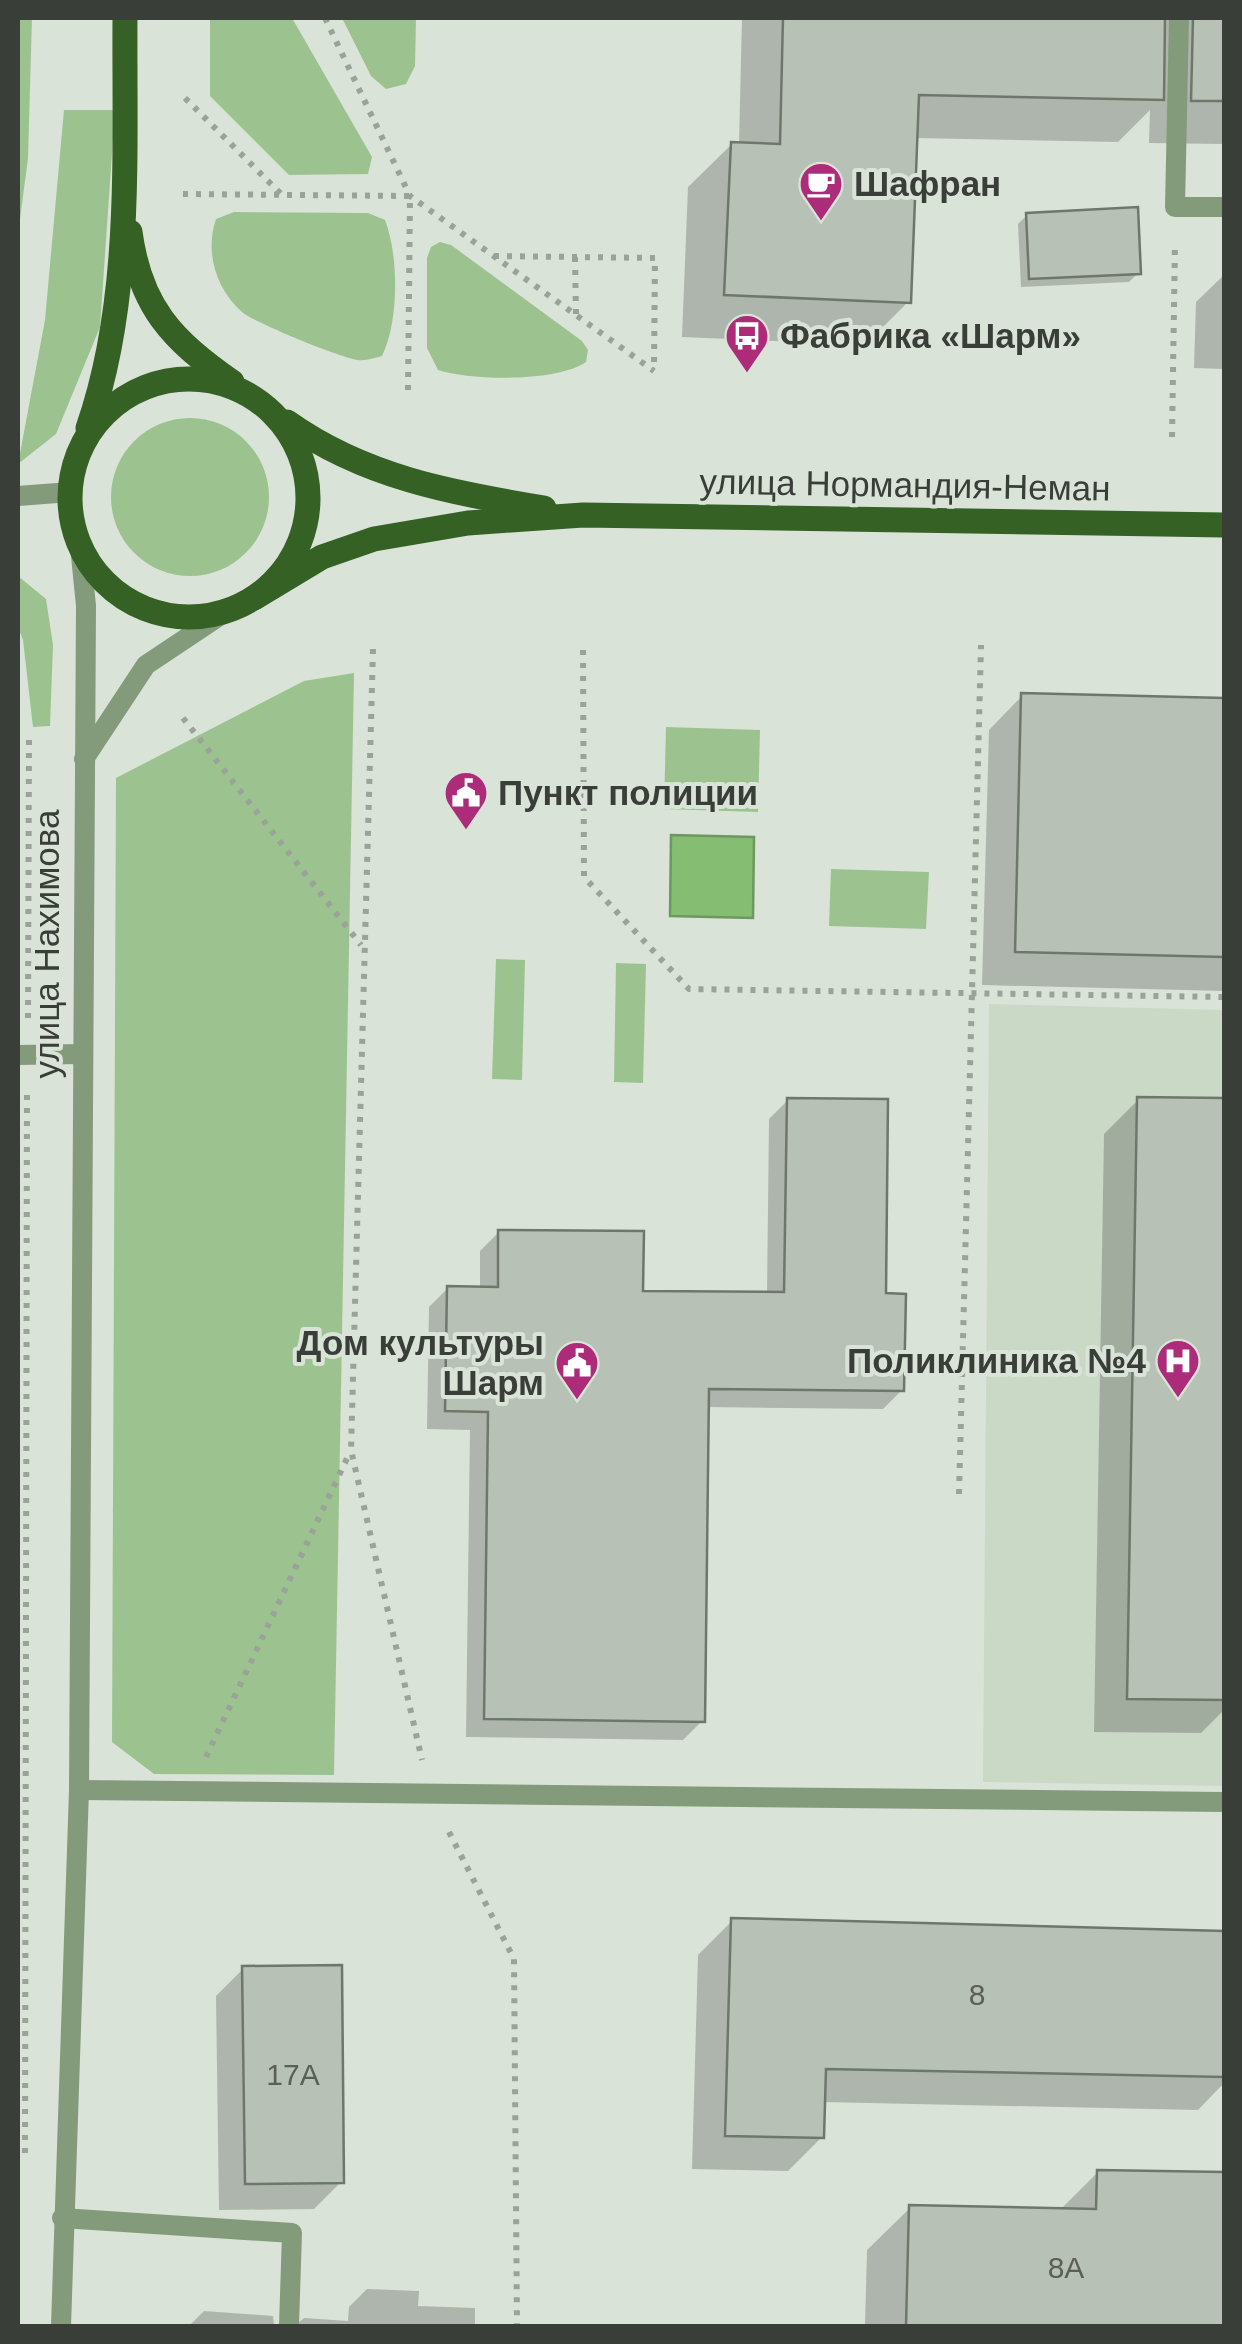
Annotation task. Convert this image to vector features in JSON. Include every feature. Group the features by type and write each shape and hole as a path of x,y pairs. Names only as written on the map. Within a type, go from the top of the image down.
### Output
{"main road":[{"path":"125,18 116,322 106,376 70,492 80,546 95,571 121,596 164,615 200,617 224,612 322,557 374,539 468,523 584,514"},
{"path":"124,152 133,255 161,323 186,350 324,449 381,474 469,496 584,514"},
{"path":"84,442 102,417 129,394 174,380 220,382 246,392"},
{"path":"254,598 288,566 306,524 308,478 292,436 273,412"},
{"name":"улица Нормандия-Неман","path":"584,514 1224,525"}],"street":[{"path":"1179,18 1175,207 1224,207"},
{"path":"18,496 70,492"},
{"name":"улица Нахимова","path":"61,2326 78,1790 86,606 80,546"},
{"path":"83,760 146,665 224,612"},
{"path":"22,1055 82,1054"},
{"path":"78,1790 1224,1802"},
{"path":"62,2218 292,2233 290,2326"}],"path":[{"path":"325,18 410,196 408,390"},
{"path":"185,98 282,195"},
{"path":"184,194 410,196 492,256 654,371 655,258 492,256"},
{"path":"1172,438 1175,207"},
{"path":"576,257 576,316"},
{"path":"959,1494 981,645"},
{"path":"373,649 350,1450 430,1795 514,1959 516,2326"},
{"path":"583,650 584,877 689,989 1224,997"},
{"path":"183,718 362,946"},
{"path":"25,2168 22,1055 28,739"},
{"path":"189,1792 350,1450"}],"shaded area":[{"path":"18,18 32,18 28,158 18,235"},
{"path":"210,18 292,18 372,157 368,174 289,175 210,96"},
{"path":"342,18 416,18 415,66 406,84 386,89 371,76"},
{"path":"64,110 115,110 100,327 56,434 18,464 45,320"},
{"path":"234,212 368,213 385,220 393,252 395,289 392,325 382,356 349,358 242,312 225,292 212,256 216,219"},
{"path":"440,242 451,245 582,341 588,350 586,362 555,373 514,378 438,370 427,348 427,258 431,247"},
{"path":"190,418 220,424 246,441 263,467 269,497 263,527 246,553 220,570 190,576 160,570 134,553 117,527 111,497 117,467 134,441 160,424"},
{"path":"18,576 46,599 53,645 50,726 33,727 23,640 18,627"},
{"path":"354,673 334,1775 154,1774 112,1742 116,778 304,681"},
{"path":"666,727 760,730 758,812 664,809"},
{"path":"671,835 754,837 753,918 670,916"},
{"path":"831,869 929,872 926,929 829,926"},
{"path":"496,959 525,960 522,1080 492,1079"},
{"path":"616,963 646,964 643,1083 614,1082"},
{"path":"989,1004 1224,1010 1224,1786 983,1782"}],"building":[{"path":"783,18 1165,18 1164,100 919,95 911,303 724,295 731,142 780,144"},
{"path":"1193,18 1224,18 1224,101 1191,101"},
{"path":"1138,207 1141,274 1029,279 1026,213"},
{"path":"1021,693 1224,698 1224,957 1015,952"},
{"name":"Поликлиника №4","path":"1137,1097 1224,1098 1224,1700 1127,1699"},
{"name":"Дом культуры Шарм","path":"787,1098 888,1099 886,1293 906,1294 904,1391 709,1389 705,1722 484,1719 488,1412 445,1411 447,1286 498,1287 498,1230 644,1231 643,1291 784,1292"},
{"path":"731,1918 1224,1931 1224,2077 826,2069 824,2138 725,2136"},
{"path":"342,1965 344,2183 245,2184 242,1966"},
{"path":"1097,2170 1224,2172 1224,2326 906,2326 909,2205 1096,2209"}],"place":[{"name":"Шафран","path":"821,222"},
{"name":"Фабрика «Шарм»","path":"747,374"},
{"name":"Пункт полиции","path":"466,831"},
{"name":"Поликлиника №4","path":"1178,1399"},
{"name":"Дом культуры Шарм","path":"577,1401"}]}
